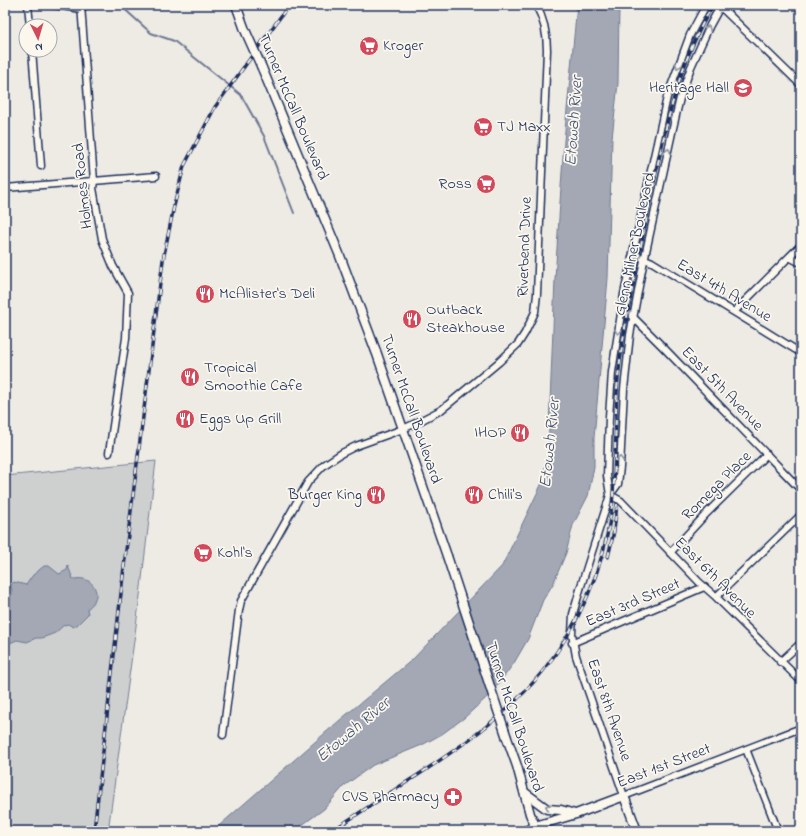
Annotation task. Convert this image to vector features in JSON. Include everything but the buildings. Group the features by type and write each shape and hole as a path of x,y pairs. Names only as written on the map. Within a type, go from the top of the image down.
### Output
{"main road":[{"name":"Turner McCall Boulevard","path":"236,5 245,30 340,256 377,354 447,556 507,738 530,814 536,828"},
{"path":"524,792 547,809 560,810 576,814"},
{"name":"East 1st Street","path":"526,831 624,796"},
{"name":"East 8th Avenue","path":"624,796 637,831"}],"street":[{"path":"28,5 29,18"},
{"path":"54,5 81,7"},
{"name":"Riverbend Drive","path":"223,734 241,601 308,482 324,465 342,453 356,446 403,429 442,409 499,362 518,344 535,312 547,50 547,37 544,24 536,5"},
{"name":"Glenn Milner Boulevard","path":"610,495 607,476 609,417 612,372 622,309 667,97 690,35 706,5"},
{"path":"719,6 801,85"},
{"name":"Glenn Milner Boulevard","path":"572,642 573,614 610,495 618,484 624,389 633,317 680,98 691,67 719,6"},
{"name":"Holmes Road","path":"81,7 94,181 93,188 102,239 113,266 128,293 126,338 109,453"},
{"path":"33,58 41,166"},
{"path":"5,188 156,176"},
{"path":"734,312 801,245"},
{"name":"East 4th Avenue","path":"633,254 652,262 801,353"},
{"path":"789,257 801,263"},
{"name":"East 5th Avenue","path":"622,309 633,317 801,490"},
{"name":"Romega Place","path":"670,553 707,513 767,454"},
{"name":"East 6th Avenue","path":"610,495 621,501 670,553 801,681"},
{"path":"716,597 801,515"},
{"name":"East 3rd Street","path":"572,642 704,587"},
{"name":"East 8th Avenue","path":"572,642 624,796"},
{"path":"780,662 801,643"},
{"name":"East 1st Street","path":"624,796 801,728"},
{"path":"746,750 778,831"}],"shaded area":[{"path":"156,461 139,604 108,831 5,831 5,476"}],"water":[{"name":"Etowah River","path":"577,5 619,5 618,83 612,138 608,278 594,438 594,467 588,496 573,525 566,553 553,584 543,600 528,639 514,663 500,682 485,699 464,718 442,734 422,745 373,765 344,786 324,809 294,831 213,831 340,720 413,659 502,566 542,483 548,452 555,279 564,141"},
{"path":"44,566 49,566 59,574 67,570 68,566 73,579 83,579 89,581 94,586 96,593 95,600 87,609 88,614 73,627 68,624 64,625 55,633 42,638 36,638 27,642 17,640 5,645 5,598 6,596 12,595 11,585 14,582 26,585 33,575"}],"waterway":[{"path":"120,5 151,33 174,41 241,95 264,136 294,213"}],"railway":[{"path":"94,831 125,558 163,260 174,206 184,166 215,107 289,5"},
{"path":"332,831 421,773 501,714 543,671 568,635 588,596 602,555 611,513 614,479 618,378 631,294 659,158 680,79 700,29 713,5"},
{"path":"608,557 614,531 617,504"}],"place":[{"name":"Kroger","path":"369,46"},
{"name":"Heritage Hall","path":"743,88"},
{"name":"TJ Maxx","path":"483,127"},
{"name":"Ross","path":"486,184"},
{"name":"McAlister's Deli","path":"205,294"},
{"name":"Outback Steakhouse","path":"412,319"},
{"name":"Tropical Smoothie Cafe","path":"190,377"},
{"name":"Eggs Up Grill","path":"185,419"},
{"name":"IHOP","path":"520,433"},
{"name":"Burger King","path":"376,495"},
{"name":"Chili's","path":"474,495"},
{"name":"Kohl's","path":"203,553"},
{"name":"CVS Pharmacy","path":"453,797"}]}
